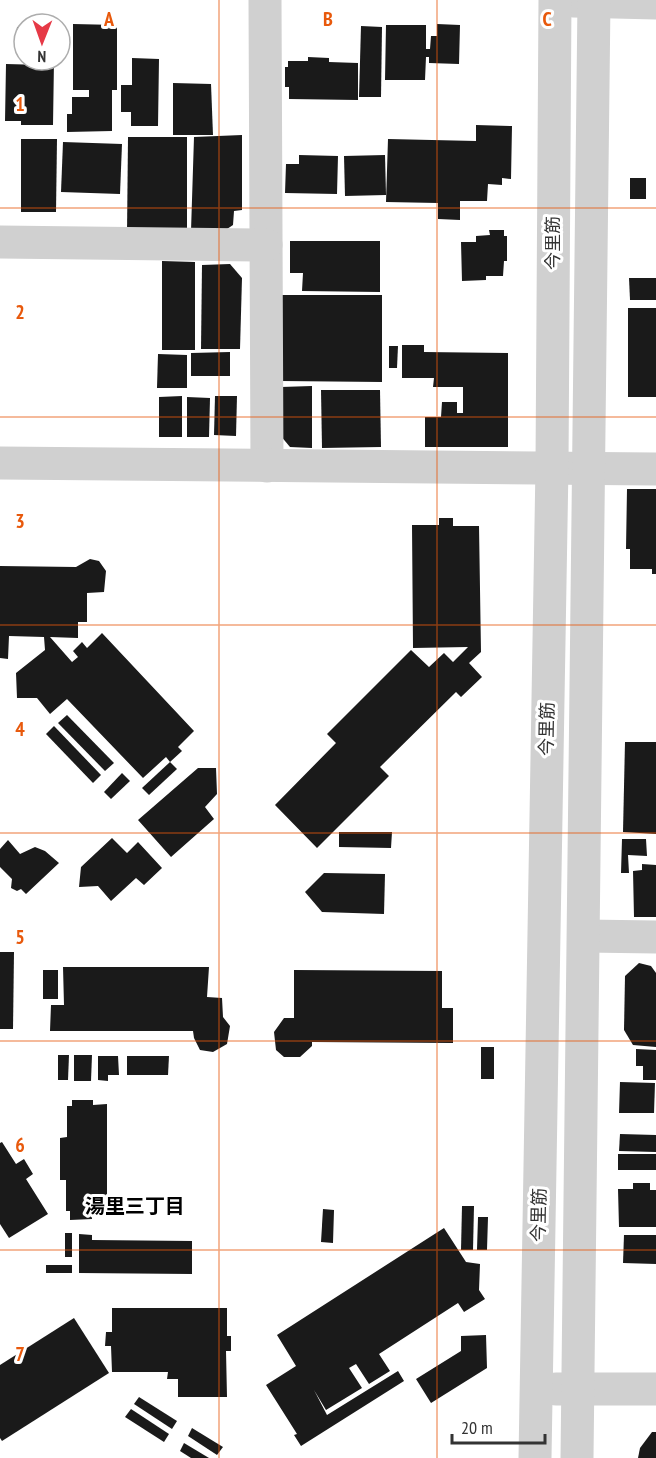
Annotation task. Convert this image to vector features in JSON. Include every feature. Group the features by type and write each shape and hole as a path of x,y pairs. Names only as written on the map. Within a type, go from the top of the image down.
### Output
{"street":[{"path":"265,0 267,466"},
{"name":"今里筋","path":"535,1458 552,466 555,0"},
{"path":"584,1 656,3"},
{"name":"今里筋","path":"577,1458 585,936 588,468 584,1"},
{"path":"0,242 266,245"},
{"path":"0,463 552,466 656,469"},
{"path":"585,936 656,937"},
{"path":"536,1389 656,1389"}],"building":[{"path":"73,24 117,25 117,90 112,90 112,131 67,132 67,114 72,114 72,97 89,97 89,90 73,90"},
{"path":"437,24 460,25 459,64 429,63 429,57 426,57 425,80 385,80 386,25 426,25 426,49 430,49 431,36 437,36"},
{"path":"361,26 382,27 381,97 359,97"},
{"path":"308,57 329,58 329,62 358,63 358,100 289,99 289,87 285,87 285,67 288,67 288,61 308,61"},
{"path":"132,58 159,59 158,126 131,126 131,112 121,112 121,85 132,85"},
{"path":"6,64 12,64 12,72 54,72 53,125 21,125 21,121 5,121"},
{"path":"173,83 211,84 213,135 173,135"},
{"path":"476,125 512,126 511,179 502,178 502,185 488,184 487,201 460,201 460,220 438,219 438,203 386,202 388,139 476,141"},
{"path":"242,135 242,210 234,211 233,225 224,231 191,231 194,137"},
{"path":"128,137 187,137 187,233 127,233"},
{"path":"21,139 57,139 56,212 21,212"},
{"path":"63,142 122,144 120,194 61,192"},
{"path":"299,155 338,156 337,194 285,193 286,164 299,164"},
{"path":"385,155 386,195 345,196 344,156"},
{"path":"630,178 646,178 646,199 630,199"},
{"path":"489,230 504,230 504,236 507,236 507,261 504,261 503,276 486,276 486,280 462,281 461,242 476,242 476,236 490,235"},
{"path":"290,241 380,241 380,292 302,291 303,273 290,273"},
{"path":"162,261 195,262 195,350 162,350"},
{"path":"230,264 242,278 240,349 201,349 202,265"},
{"path":"629,278 656,278 656,300 630,300"},
{"path":"281,295 382,295 382,382 281,381"},
{"path":"628,308 656,308 656,397 628,397"},
{"path":"402,345 424,345 424,352 508,353 508,447 425,447 425,417 441,417 442,402 457,402 457,413 463,413 463,387 433,387 434,378 402,378"},
{"path":"389,346 398,346 397,368 389,368"},
{"path":"230,352 230,376 191,376 191,353"},
{"path":"158,354 187,355 187,388 157,388"},
{"path":"312,386 312,448 290,447 280,435 281,387"},
{"path":"321,390 380,390 381,447 322,448"},
{"path":"182,396 182,437 159,437 159,397"},
{"path":"215,396 237,396 236,436 214,435"},
{"path":"187,397 210,398 209,437 187,437"},
{"path":"627,489 656,489 656,574 652,574 652,569 630,569 630,549 626,549"},
{"path":"439,518 453,518 453,526 479,526 481,652 469,663 482,677 461,697 456,692 380,767 389,776 317,848 275,805 336,743 327,734 411,650 429,667 444,653 453,662 468,647 413,648 412,525 439,525"},
{"path":"90,559 99,561 106,571 104,592 87,593 87,622 78,622 78,638 50,637 72,662 78,657 73,651 82,642 87,648 102,633 194,731 178,747 182,751 170,762 166,757 143,778 67,699 50,714 37,698 17,698 16,673 45,650 44,637 9,636 8,659 0,658 0,566 76,567"},
{"path":"67,715 114,763 105,771 58,723"},
{"path":"54,726 101,775 93,783 46,734"},
{"path":"625,742 656,742 656,834 623,832"},
{"path":"170,762 177,769 149,795 142,788"},
{"path":"198,768 216,768 217,794 205,807 214,819 171,857 138,820"},
{"path":"122,773 130,781 111,799 104,792"},
{"path":"339,832 392,832 391,848 339,847"},
{"path":"112,838 127,853 138,842 162,868 144,885 136,878 111,901 98,886 79,887 81,867"},
{"path":"622,839 646,839 647,856 628,855 629,873 621,873"},
{"path":"8,840 20,854 35,847 45,851 59,863 26,894 21,889 17,891 11,888 12,879 0,867 0,849"},
{"path":"642,864 656,865 656,917 634,917 633,871 642,870"},
{"path":"324,873 385,874 384,914 322,912 305,892"},
{"path":"0,952 14,952 13,1029 0,1029"},
{"path":"639,963 651,966 656,973 656,1047 633,1045 624,1030 625,976"},
{"path":"63,967 209,967 207,997 222,998 223,1017 230,1026 227,1044 213,1052 200,1050 193,1031 50,1031 51,1005 64,1005"},
{"path":"43,970 58,970 58,999 43,999"},
{"path":"294,970 442,971 442,1008 453,1008 453,1043 312,1042 312,1046 300,1057 284,1057 276,1050 274,1032 284,1018 294,1018"},
{"path":"481,1047 494,1047 494,1079 481,1079"},
{"path":"636,1049 656,1050 656,1080 643,1080 643,1066 636,1066"},
{"path":"58,1055 69,1055 68,1080 58,1080"},
{"path":"74,1055 92,1055 91,1081 74,1081"},
{"path":"98,1056 118,1056 119,1075 108,1075 108,1081 98,1080"},
{"path":"127,1056 169,1056 168,1075 127,1075"},
{"path":"620,1082 655,1083 654,1113 619,1113"},
{"path":"72,1100 93,1100 93,1105 107,1104 107,1212 92,1213 92,1219 70,1220 70,1211 66,1211 66,1180 60,1180 60,1138 67,1137 67,1106 72,1106"},
{"path":"620,1134 656,1135 656,1152 619,1151"},
{"path":"2,1142 16,1164 24,1159 33,1174 26,1179 48,1214 9,1238 0,1224 0,1143"},
{"path":"618,1154 656,1154 656,1170 618,1170"},
{"path":"633,1183 650,1183 650,1190 656,1190 656,1227 619,1227 618,1189 633,1189"},
{"path":"462,1206 474,1206 473,1250 461,1250"},
{"path":"323,1209 334,1210 333,1243 321,1242"},
{"path":"478,1217 488,1217 487,1250 477,1250"},
{"path":"444,1228 466,1262 480,1264 479,1290 485,1299 464,1312 458,1303 379,1354 390,1371 369,1384 356,1364 349,1368 362,1388 326,1410 314,1390 327,1415 398,1371 404,1381 301,1446 294,1435 297,1434 266,1385 296,1366 277,1335"},
{"path":"65,1233 72,1233 72,1257 65,1257"},
{"path":"79,1234 92,1235 92,1240 192,1241 192,1274 79,1273"},
{"path":"624,1235 656,1235 656,1264 623,1263"},
{"path":"46,1265 72,1265 72,1273 46,1273"},
{"path":"112,1308 227,1308 227,1336 231,1336 231,1351 226,1351 227,1397 178,1397 178,1379 167,1379 168,1372 112,1372 111,1346 105,1346 106,1332 112,1332"},
{"path":"74,1318 109,1373 2,1441 0,1438 0,1365"},
{"path":"486,1335 487,1368 431,1403 416,1379 461,1351 461,1336"},
{"path":"139,1397 177,1421 172,1429 134,1404"},
{"path":"131,1409 169,1434 164,1442 125,1417"},
{"path":"192,1428 223,1447 217,1455 188,1436"},
{"path":"652,1432 656,1432 656,1458 638,1458 640,1448"},
{"path":"184,1443 209,1458 191,1458 180,1451"}],"district":[{"name":"湯里三丁目","path":"135,1206"}]}
